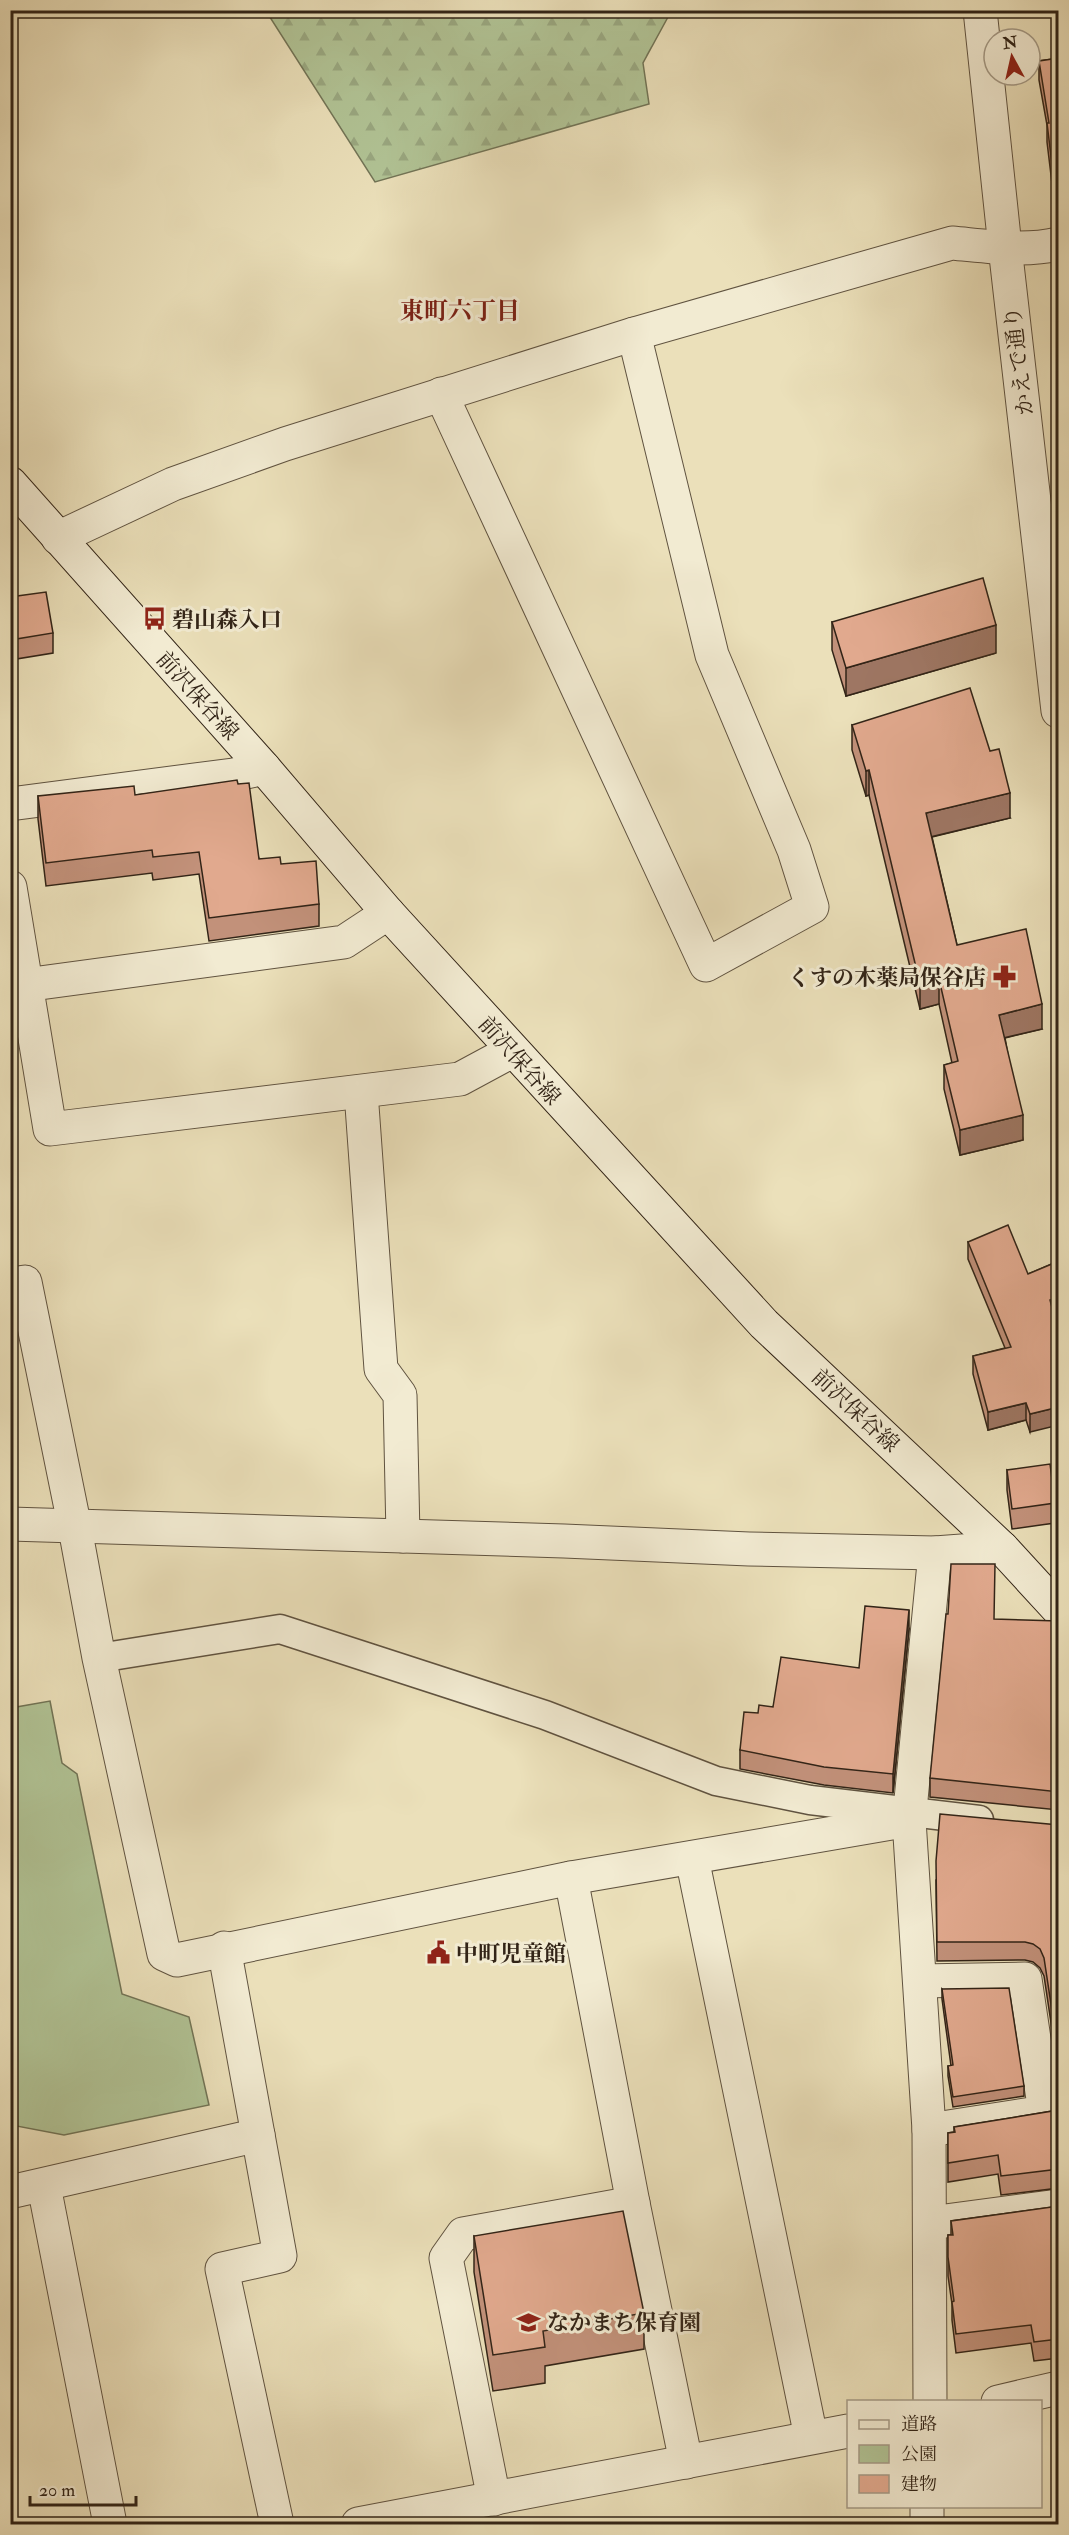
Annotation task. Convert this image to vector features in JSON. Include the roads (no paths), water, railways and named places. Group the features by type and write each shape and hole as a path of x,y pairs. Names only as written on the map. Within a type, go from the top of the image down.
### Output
{"street":[{"name":"かえで通り","path":"980,10 1005,247 1052,597 1059,711"},
{"path":"58,538 173,484 285,444 634,334 952,243 1005,247 1047,246 1059,243"},
{"path":"441,394 706,965 812,907 794,850 712,655 634,334"},
{"name":"前沢保谷線","path":"16,499 58,538 264,768 388,914 764,1324 1002,1548 1059,1609"},
{"path":"10,804 233,775 264,768"},
{"path":"10,887 18,986 50,1129 460,1079 512,1051"},
{"path":"18,986 344,942 388,914"},
{"path":"361,1092 381,1369 400,1395 403,1536"},
{"path":"10,1284 25,1282 99,1658 164,1954 177,1960 224,1948 571,1878 692,1858 910,1816"},
{"path":"10,1524 75,1528 564,1540 749,1550 935,1553 1002,1548"},
{"path":"930,2400 929,2130 910,1816 935,1553"},
{"path":"99,1658 280,1629 545,1715 716,1781 810,1800 910,1816 1001,1822"},
{"path":"692,1858 811,2437"},
{"path":"571,1878 633,2203 686,2463"},
{"path":"224,1948 280,2256 222,2269 277,2524"},
{"path":"920,1981 1025,1979 1052,2111 929,2130"},
{"path":"10,2192 258,2135"},
{"path":"44,2186 110,2524"},
{"path":"494,2499 446,2258 463,2234 633,2203"},
{"path":"930,2223 1059,2206"},
{"path":"1007,2400 1059,2388"},
{"path":"358,2524 847,2431"},
{"path":"927,2508 927,2524"}],"place":[{"name":"碧山森入口","path":"154,619"},
{"name":"くすの木薬局保谷店","path":"1004,977"},
{"name":"中町児童館","path":"438,1953"},
{"name":"なかまち保育園","path":"529,2322"}],"district":[{"name":"東町六丁目","path":"460,311"}]}
